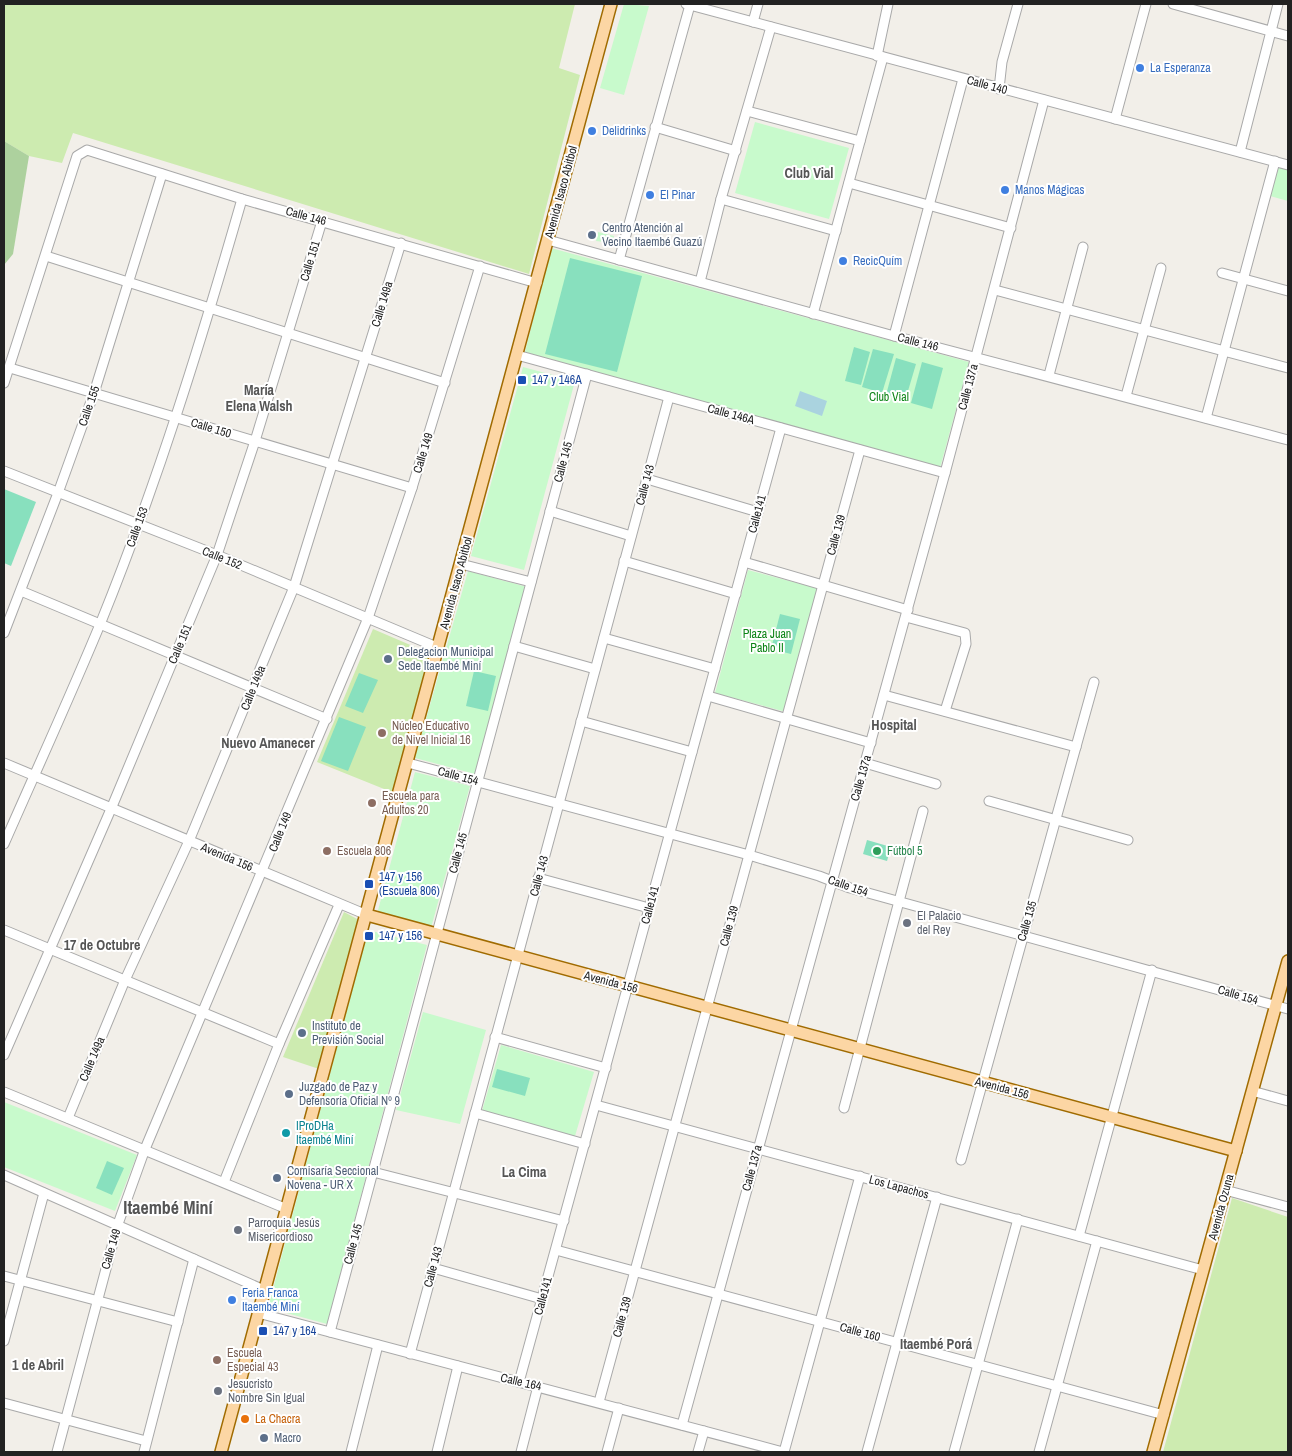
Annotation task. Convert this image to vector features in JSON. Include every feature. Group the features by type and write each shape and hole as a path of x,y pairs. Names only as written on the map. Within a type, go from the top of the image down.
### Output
{"main road":[{"name":"Avenida Isaco Abitbol","path":"221,1452 611,4"},
{"name":"Avenida 156","path":"367,915 1236,1151"},
{"name":"Avenida Ozuna","path":"1153,1452 1288,961"}],"street":[{"path":"619,260 688,4"},
{"name":"Calle 140","path":"688,4 1288,165"},
{"path":"753,22 758,4"},
{"path":"813,314 860,141 880,56 888,4"},
{"path":"999,89 1002,62 1018,4"},
{"path":"1115,119 1146,4"},
{"path":"1173,4 1288,36"},
{"path":"1240,152 1278,4"},
{"path":"700,282 721,200 771,27"},
{"path":"894,336 963,79"},
{"name":"Calle 137a","path":"682,1425 757,1148 907,613 995,290 1044,100"},
{"path":"747,111 860,141"},
{"path":"655,126 736,151"},
{"name":"Calle 146","path":"46,256 77,156 87,150 242,199 537,283"},
{"path":"1206,418 1275,161"},
{"name":"Calle 155","path":"4,633 94,393 162,174"},
{"path":"849,183 1011,228"},
{"name":"Calle 153","path":"4,844 100,623 138,525 176,418 242,199"},
{"path":"721,200 836,231"},
{"name":"Calle 151","path":"4,1055 111,809 217,555 255,441 322,221"},
{"name":"Calle 146","path":"548,240 894,336 977,356 1288,440"},
{"name":"Calle 149a","path":"68,1118 125,980 189,841 254,688 294,587 401,243"},
{"path":"1048,375 1083,247"},
{"path":"4,383 46,256 445,383"},
{"name":"Calle 149","path":"58,1452 96,1300 118,1224 145,1149 263,873 368,618 412,488 480,266"},
{"path":"1126,396 1161,268"},
{"path":"1222,273 1288,291"},
{"path":"995,290 1288,368"},
{"name":"Calle 146A","path":"517,355 945,473"},
{"name":"Calle 150","path":"10,368 412,488"},
{"name":"Calle 145","path":"330,1332 587,374"},
{"name":"Calle 143","path":"410,1354 669,398"},
{"name":"Calle141","path":"519,1382 781,428"},
{"name":"Calle 139","path":"599,1402 860,450"},
{"name":"Calle 152","path":"4,471 217,555 439,648"},
{"path":"647,479 758,512"},
{"path":"550,512 631,536"},
{"path":"624,561 736,594"},
{"path":"744,562 823,585 965,633 966,644 946,711"},
{"path":"461,564 531,582"},
{"path":"21,591 327,718"},
{"path":"604,638 715,670"},
{"path":"514,646 595,669"},
{"name":"Calle 135","path":"961,1160 1094,682"},
{"path":"884,694 1076,747"},
{"path":"708,696 871,743"},
{"path":"581,720 692,752"},
{"name":"Calle 154","path":"408,762 749,855 899,902 1152,970 1288,1009"},
{"name":"Avenida 156","path":"4,763 367,915"},
{"path":"865,763 936,784"},
{"path":"989,801 1056,818 1128,840"},
{"path":"844,1108 923,811"},
{"path":"538,878 649,908"},
{"path":"224,1182 279,1044 340,905"},
{"path":"4,930 279,1044"},
{"path":"1079,1236 1152,970"},
{"path":"495,1037 606,1068"},
{"path":"4,1092 287,1209"},
{"path":"1252,1092 1288,1101"},
{"name":"Los Lapachos","path":"596,1105 1203,1270"},
{"path":"475,1113 584,1144"},
{"path":"373,1172 564,1221"},
{"path":"4,1175 264,1290"},
{"path":"784,1452 860,1176"},
{"path":"1225,1190 1288,1207"},
{"path":"4,1341 44,1193"},
{"path":"867,1452 937,1197"},
{"path":"954,1452 1018,1219"},
{"path":"1039,1452 1097,1241"},
{"name":"Calle 160","path":"556,1250 1164,1415"},
{"path":"144,1452 194,1259"},
{"path":"433,1268 542,1299"},
{"path":"4,1276 178,1322"},
{"name":"Calle 164","path":"258,1313 784,1452"},
{"path":"351,1452 378,1345"},
{"path":"437,1452 458,1366"},
{"path":"521,1452 538,1386"},
{"path":"4,1403 146,1441"},
{"path":"607,1452 619,1408"},
{"path":"698,1452 704,1431"}],"green space":[{"path":"4,4 575,4 559,68 580,75 529,274 73,133 62,163 29,156 4,141"},
{"path":"624,4 649,6 624,95 600,88"},
{"path":"755,122 849,148 829,219 735,193"},
{"path":"4,141 29,156 13,254 4,265"},
{"path":"1278,167 1288,169 1288,201 1270,196"},
{"path":"598,232 614,236 612,243 596,241"},
{"name":"Club Vial","path":"551,248 969,362 940,468 525,352"},
{"path":"570,258 642,276 617,372 545,354"},
{"path":"854,347 870,352 861,385 845,381"},
{"path":"873,349 894,354 882,393 862,387"},
{"path":"896,358 916,364 905,401 886,395"},
{"path":"922,362 943,368 932,409 911,403"},
{"path":"523,367 575,381 524,570 471,556"},
{"path":"4,489 36,502 11,566 4,563"},
{"name":"Plaza Juan Pablo II","path":"748,570 820,589 786,712 715,693"},
{"path":"468,571 527,587 475,774 415,758"},
{"path":"780,614 800,619 791,654 771,649"},
{"path":"373,629 429,653 394,793 317,762"},
{"path":"474,671 496,676 488,711 466,706"},
{"path":"359,673 378,680 363,713 345,706"},
{"path":"339,717 366,727 348,771 321,761"},
{"path":"415,772 470,786 431,928 377,914"},
{"name":"Fútbol 5","path":"867,840 891,847 887,861 863,854"},
{"path":"344,912 359,920 319,1069 283,1057"},
{"path":"368,930 427,945 327,1324 268,1308"},
{"path":"423,1012 486,1030 460,1124 396,1110"},
{"path":"501,1045 594,1072 575,1136 482,1111"},
{"path":"497,1069 530,1078 525,1096 492,1087"},
{"path":"4,1102 137,1155 115,1211 4,1167"},
{"path":"107,1161 124,1168 112,1195 96,1188"},
{"path":"1232,1198 1288,1217 1288,1452 1163,1452"}],"water":[{"path":"800,391 827,401 822,416 795,406"}],"place":[{"name":"La Esperanza","path":"1140,68"},
{"name":"Delidrinks","path":"592,131"},
{"name":"Manos Mágicas","path":"1005,190"},
{"name":"El Pinar","path":"650,195"},
{"name":"Centro Atención al Vecino Itaembé Guazú","path":"592,235"},
{"name":"RecicQuím","path":"843,261"},
{"name":"147 y 146A","path":"522,380"},
{"name":"Delegacion Municipal Sede Itaembé Miní","path":"388,659"},
{"name":"Núcleo Educativo de Nivel Inicial 16","path":"382,733"},
{"name":"Escuela para Adultos 20","path":"372,803"},
{"name":"Escuela 806","path":"327,851"},
{"name":"Fútbol 5","path":"877,851"},
{"name":"147 y 156 (Escuela 806)","path":"369,884"},
{"name":"El Palacio del Rey","path":"907,923"},
{"name":"147 y 156","path":"369,936"},
{"name":"Instituto de Previsión Social","path":"302,1033"},
{"name":"Juzgado de Paz y Defensoría Oficial Nº 9","path":"289,1094"},
{"name":"IProDHa Itaembé Miní","path":"286,1133"},
{"name":"Comisaría Seccional Novena - UR X","path":"277,1178"},
{"name":"Parroquia Jesús Misericordioso","path":"238,1230"},
{"name":"Feria Franca Itaembé Miní","path":"232,1300"},
{"name":"147 y 164","path":"263,1331"},
{"name":"Escuela Especial 43","path":"217,1360"},
{"name":"Jesucristo Nombre Sin Igual","path":"218,1391"},
{"name":"La Chacra","path":"245,1419"},
{"name":"Macro","path":"264,1438"}],"district":[{"name":"Club Vial","path":"809,173"},
{"name":"María Elena Walsh","path":"259,398"},
{"name":"Hospital","path":"894,725"},
{"name":"Nuevo Amanecer","path":"268,743"},
{"name":"17 de Octubre","path":"102,945"},
{"name":"La Cima","path":"524,1172"},
{"name":"Itaembé Miní","path":"168,1207"},
{"name":"Itaembé Porá","path":"936,1344"},
{"name":"1 de Abril","path":"38,1365"}]}
